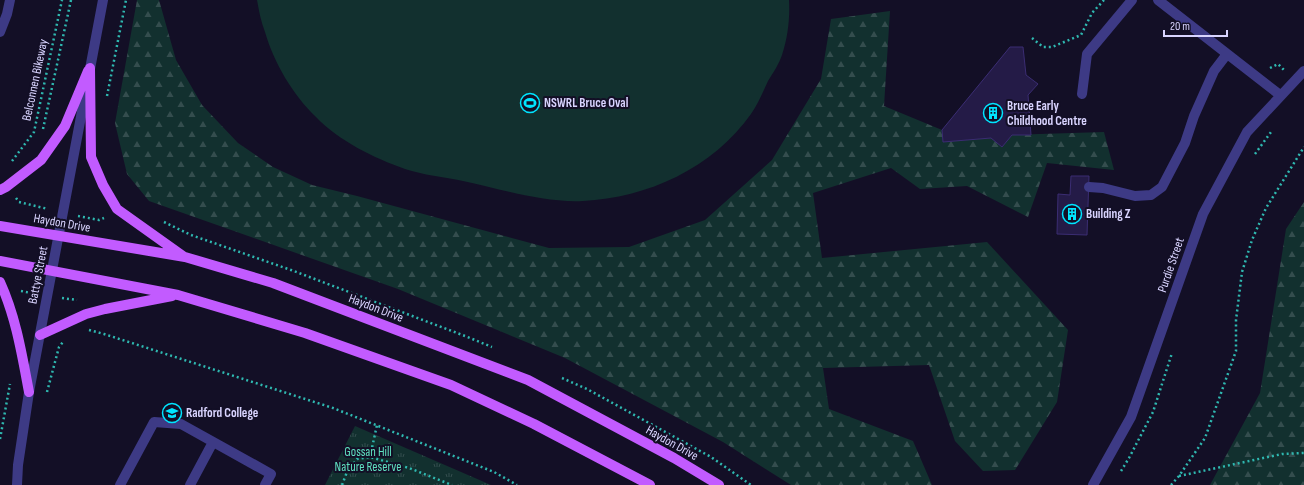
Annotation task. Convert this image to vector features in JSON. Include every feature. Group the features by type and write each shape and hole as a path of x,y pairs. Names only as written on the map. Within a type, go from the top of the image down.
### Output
{"main road":[{"path":"0,190 41,160 65,126 90,68"},
{"path":"90,68 91,157 103,185 117,209 185,257"},
{"name":"Haydon Drive","path":"0,226 185,257 273,283 528,380 674,458 719,485"},
{"path":"0,261 178,295 305,332 451,385 534,424 650,485"},
{"path":"0,282 6,295 17,330 29,392"},
{"path":"40,335 86,314 178,295"}],"street":[{"path":"0,32 7,14 10,0"},
{"name":"Battye Street","path":"17,485 18,465 29,392 103,0"},
{"path":"1082,94 1087,54 1132,0"},
{"path":"1158,0 1280,95"},
{"path":"1089,187 1103,188 1135,196 1151,195 1162,188 1185,143 1194,116 1214,70 1227,54"},
{"name":"Purdie Street","path":"1093,485 1131,418 1203,214 1247,132 1304,71"},
{"path":"120,485 154,422 180,424 271,474 265,485"},
{"path":"190,485 213,442"}],"path":[{"name":"Belconnen Bikeway","path":"9,165 34,132 62,0"},
{"path":"42,134 72,0"},
{"path":"107,97 126,0"},
{"path":"1032,38 1043,47 1052,47 1081,35 1092,13 1104,0"},
{"path":"1252,157 1275,126"},
{"path":"1171,485 1179,476 1205,438 1236,351 1236,320 1242,272 1252,240 1266,208 1304,147"},
{"path":"82,331 89,330 104,334 333,408 494,472 517,485"},
{"path":"46,393 59,347 64,342"},
{"path":"1119,474 1153,412 1174,346"},
{"path":"0,439 12,378"},
{"path":"370,457 377,425"},
{"path":"1179,476 1282,454 1304,453"},
{"path":"342,485 347,472 357,459 370,457 409,468 452,485"}],"green space":[{"path":"137,0 159,0 176,60 202,105 238,143 273,167 312,185 549,248 629,247 705,220 772,160 821,79 831,19 890,11 884,106 942,130 943,142 991,138 1002,147 1012,135 1104,132 1114,170 1047,163 1028,217 967,186 920,189 891,168 813,193 822,258 987,242 1068,330 1057,402 1015,470 983,471 955,441 929,365 823,368 829,409 913,441 932,485 791,485 723,442 565,358 398,289 149,201 127,174 115,123"},
{"name":"NSWRL Bruce Oval","path":"257,0 789,0 789,14 786,41 778,65 751,114 718,150 677,177 631,194 607,199 568,201 522,195 412,171 381,160 335,134 308,108 285,78 269,44 261,20"},
{"path":"1304,202 1304,485 1210,485 1260,393 1286,229"},
{"name":"Gossan Hill Nature Reserve","path":"355,426 491,485 325,485"}],"building":[{"name":"Bruce Early Childhood Centre","path":"1010,47 1023,47 1026,75 1038,84 1028,95 1031,135 1012,135 1002,147 991,138 943,142 942,130"},
{"name":"Building Z","path":"1071,176 1089,176 1087,235 1057,234 1058,194 1070,195"}],"place":[{"name":"NSWRL Bruce Oval","path":"530,103"},
{"name":"Bruce Early Childhood Centre","path":"993,113"},
{"name":"Building Z","path":"1072,214"},
{"name":"Radford College","path":"172,413"}]}
